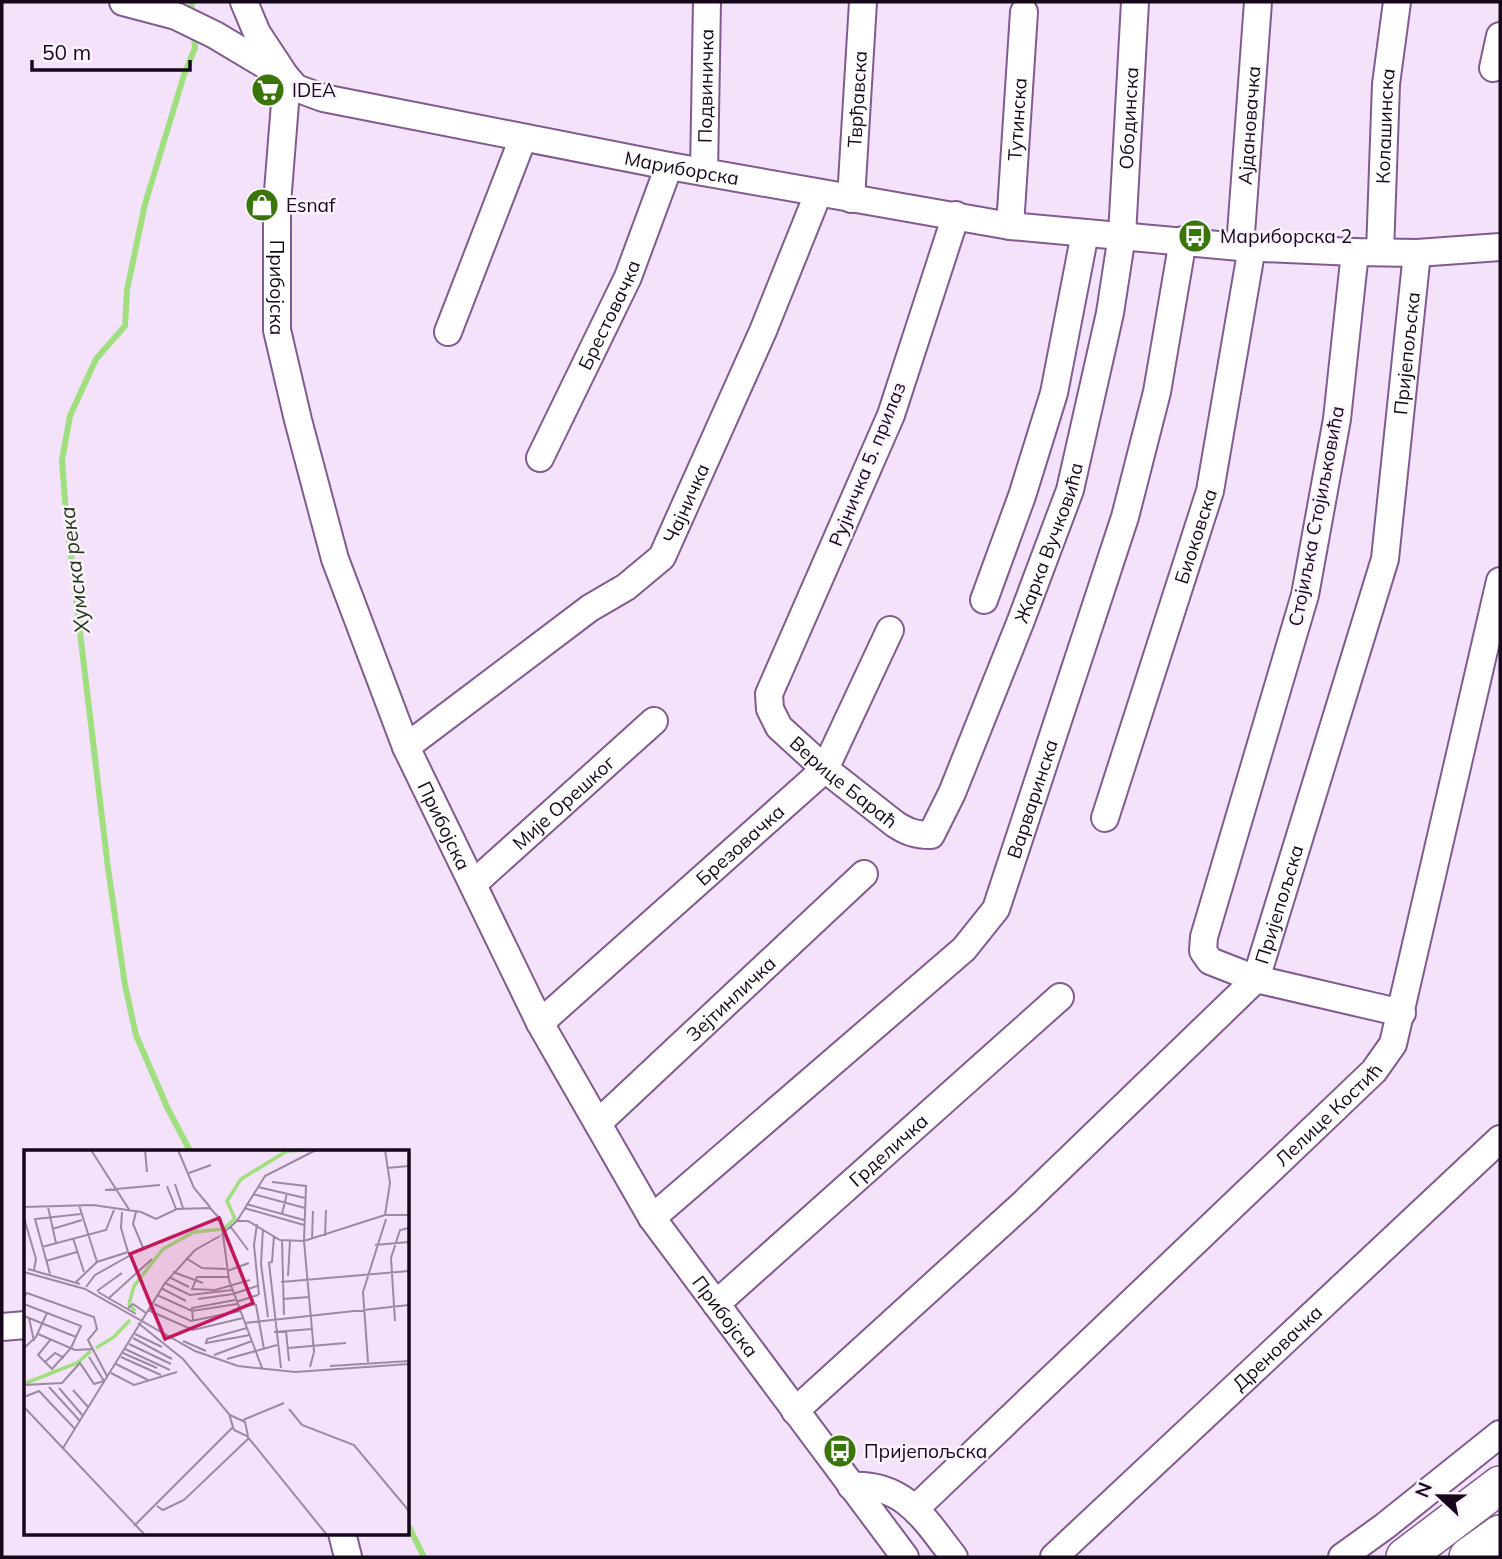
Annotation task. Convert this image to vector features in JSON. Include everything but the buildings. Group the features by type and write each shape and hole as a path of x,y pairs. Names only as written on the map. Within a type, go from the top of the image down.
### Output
{"highway":[{"path":"1405,1557 1500,1485"},
{"path":"1468,1557 1500,1534"}],"street":[{"name":"Мариборска","path":"123,2 176,16 215,35 286,78 296,88 323,98 818,194 1010,226 1246,247 1417,253 1500,247"},
{"path":"244,2 257,33 286,78"},
{"name":"Подвиничка","path":"704,173 708,2"},
{"name":"Тврђавска","path":"850,199 863,2"},
{"name":"Ободинска","path":"1122,235 1135,2"},
{"name":"Ајдановачка","path":"1246,247 1258,2"},
{"name":"Колашинска","path":"1367,252 1397,2"},
{"name":"Тутинска","path":"1010,226 1024,12"},
{"path":"1493,68 1500,36"},
{"name":"Прибојска","path":"286,78 277,204 277,330 335,559 406,747 540,1023 652,1217 905,1557"},
{"path":"448,332 523,138"},
{"name":"Брестовачка","path":"540,458 628,277 668,166"},
{"name":"Чајничка","path":"406,747 590,608 625,587 662,556 763,331 818,194"},
{"name":"Рујничка 5. прилаз","path":"771,709 769,694 891,415 956,215"},
{"path":"984,600 1022,496 1054,393 1085,233"},
{"name":"Жарка Вучковића","path":"931,835 953,793 1070,490 1110,313 1122,235"},
{"name":"Варваринска","path":"652,1217 964,948 996,909 1125,517 1157,392 1183,240"},
{"name":"Биоковска","path":"1105,818 1210,491 1246,247"},
{"name":"Стојиљка Стојиљковића","path":"1256,979 1210,961 1203,951 1204,937 1305,595 1367,252"},
{"name":"Пријепољска","path":"795,1411 1026,1202 1256,979 1385,559 1417,253"},
{"name":"Лелице Костић","path":"916,1508 1374,1071 1393,1044 1500,581"},
{"name":"Брезовачка","path":"540,1023 825,769 890,630"},
{"name":"Верице Бараћ","path":"771,709 779,727 825,769 901,828 919,835 931,835"},
{"name":"Мије Орешког","path":"473,884 654,721"},
{"name":"Зејтинличка","path":"598,1123 864,874"},
{"path":"1256,979 1402,1013"},
{"name":"Грделичка","path":"716,1304 1060,997"},
{"name":"Дреновачка","path":"1054,1557 1500,1139"},
{"path":"2,1327 24,1325"},
{"path":"1342,1557 1385,1527 1500,1434"},
{"path":"851,1486 877,1487 916,1508 954,1557"},
{"path":"342,1534 348,1557"}],"waterway":[{"name":"Хумска река","path":"191,2 193,17"},
{"name":"Хумска река","path":"189,1150 167,1107 136,1035 125,985 108,868 62,460 70,416 96,359 125,326 127,290 145,204 184,75 195,48 194,32"},
{"name":"Хумска река","path":"410,1529 424,1557"}],"place":[{"name":"IDEA","path":"268,90"},
{"name":"Esnaf","path":"262,205"},
{"name":"Мариборска 2","path":"1195,236"},
{"name":"Пријепољска","path":"840,1451"}]}
